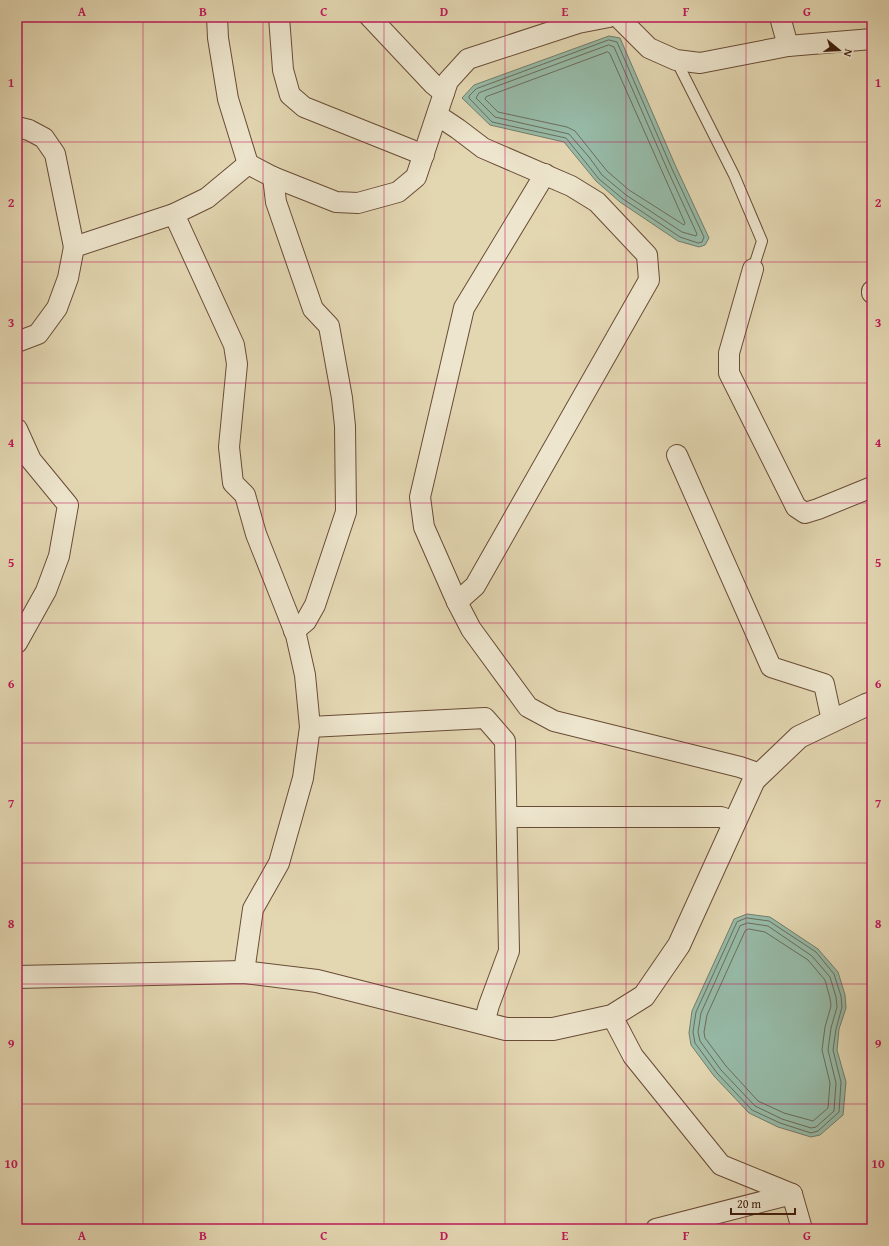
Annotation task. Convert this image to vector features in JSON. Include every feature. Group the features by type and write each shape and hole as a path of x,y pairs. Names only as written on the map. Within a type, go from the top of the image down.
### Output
{"street":[{"path":"217,17 218,38 228,99 248,164 273,177 336,202 358,203 398,192 416,177 448,81 468,59 578,23 609,17"},
{"path":"279,17 283,70 290,95 304,107 424,155"},
{"path":"370,17 433,84 444,93"},
{"path":"618,17 649,48 676,60 700,63 788,46 872,39"},
{"path":"780,17 788,46"},
{"path":"437,115 458,128 483,148 571,186 597,202 647,255 649,280 475,586 457,602"},
{"path":"17,127 29,130 44,138 55,154 74,246 68,278 57,308 38,334 17,342"},
{"path":"74,246 174,214 208,198 248,164"},
{"path":"545,174 464,308 420,497 424,527 457,602 471,629 528,707 554,721 740,767 760,774"},
{"path":"273,177 276,202 313,309 329,326 342,398 345,426 346,512 316,605 306,621 294,631"},
{"path":"174,214 234,345 237,364 229,447 233,483 245,495 256,534 294,631 305,675 310,727 303,778 279,863 253,909 244,972"},
{"path":"754,269 729,353 729,373 796,507 805,513 872,487"},
{"path":"17,429 31,460 68,505 59,556 46,590 17,643"},
{"path":"677,455 770,667 824,684 832,721"},
{"path":"17,977 244,972 317,981 506,1029 553,1029 612,1016 644,996 679,945 754,780 799,737 872,703"},
{"path":"310,727 485,718 506,741 509,951 489,1005 484,1024"},
{"path":"507,818 721,817 735,822"},
{"path":"612,1016 633,1056 721,1165 793,1199 802,1229"},
{"path":"656,1229 793,1199"}],"lane":[{"path":"676,60 734,175 762,241 754,269"}],"water":[{"path":"609,36 620,38 676,167 709,238 705,245 699,247 678,241 620,202 596,181 564,142 490,125 462,98 474,85"},
{"path":"747,914 770,917 818,949 838,972 845,995 846,1008 839,1029 837,1050 846,1082 843,1115 820,1135 811,1137 778,1127 749,1113 714,1076 691,1045 689,1033 692,1011 734,919"}]}
